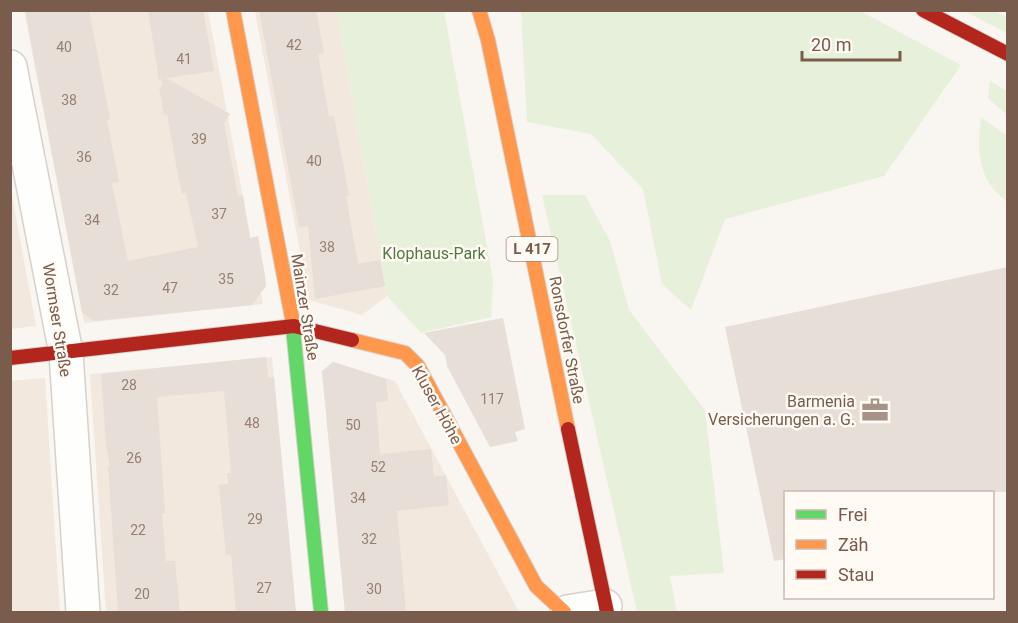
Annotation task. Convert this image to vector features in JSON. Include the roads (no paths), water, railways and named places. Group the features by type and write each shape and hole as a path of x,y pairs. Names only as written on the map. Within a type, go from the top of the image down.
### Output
{"street":[{"name":"Mainzer Straße","path":"233,10 294,326 321,612"},
{"name":"Ronsdorfer Straße","path":"479,10 488,40 606,609"},
{"name":"Ronsdorfer Straße","path":"488,40 492,10"},
{"path":"922,10 1008,54"},
{"name":"Wormser Straße","path":"10,67 66,353 83,612"},
{"name":"Kluser Höhe","path":"10,358 294,326 405,353 418,366 536,586 566,612 606,609"}],"place":[{"name":"Barmenia Versicherungen a. G.","path":"875,410"}],"park label":[{"name":"Klophaus-Park","path":"434,253"}]}
